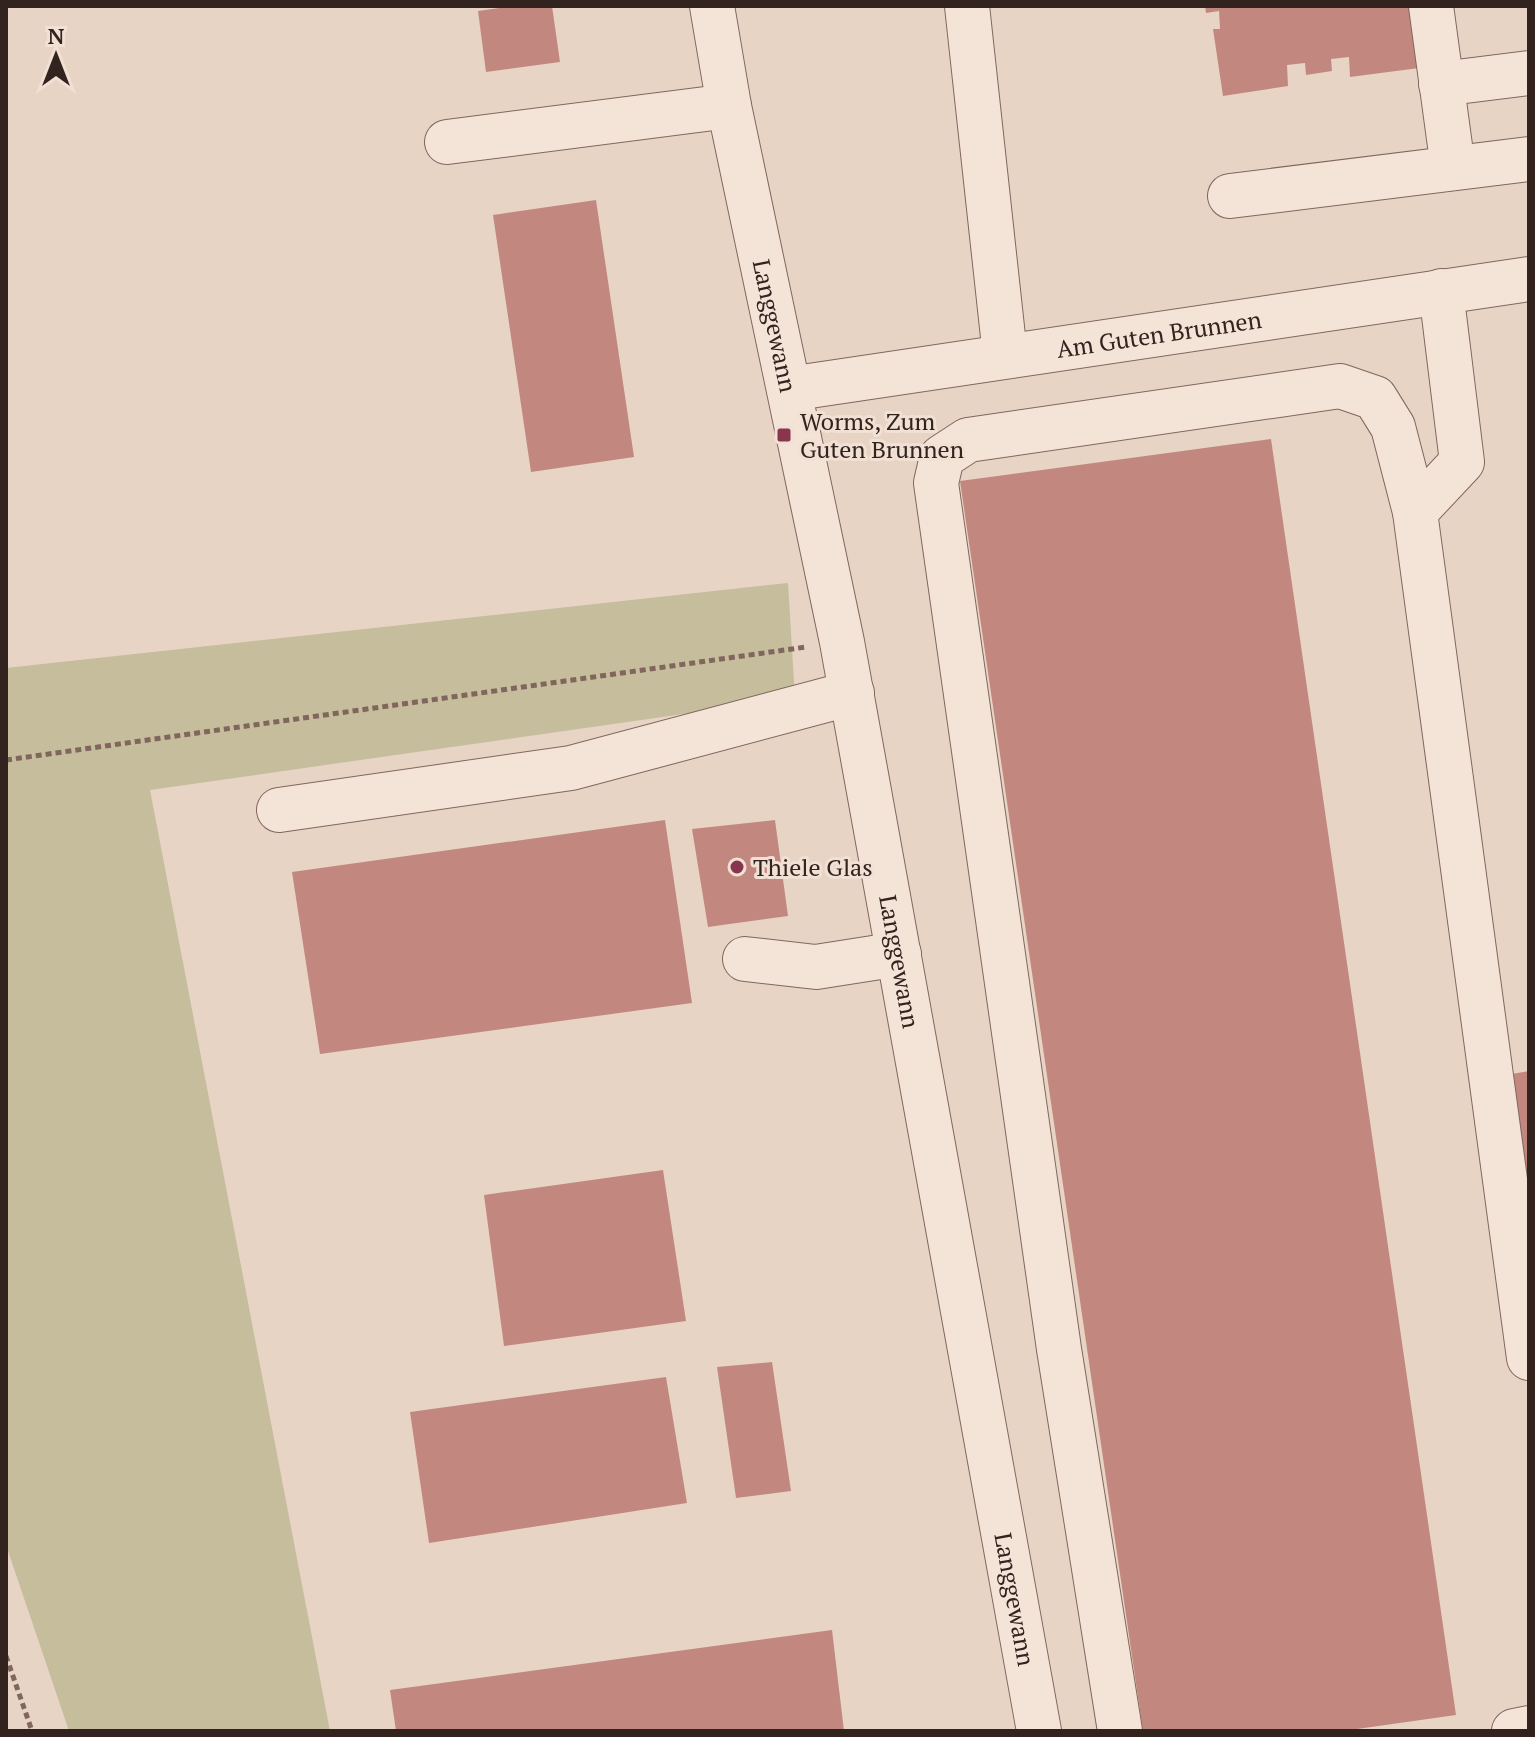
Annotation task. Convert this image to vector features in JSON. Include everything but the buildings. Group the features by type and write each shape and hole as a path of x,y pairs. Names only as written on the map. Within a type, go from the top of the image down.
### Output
{"street":[{"name":"Langgewann","path":"712,6 729,106 852,693 1039,1731"},
{"path":"967,6 1005,355"},
{"path":"1431,6 1453,168"},
{"path":"1441,84 1529,73"},
{"path":"447,142 729,106"},
{"path":"1230,196 1529,159"},
{"name":"Am Guten Brunnen","path":"789,389 1529,279"},
{"path":"1415,512 1462,462 1441,291"},
{"path":"1120,1731 1059,1349 936,483 942,457 968,440 1340,386 1375,398 1393,427 1415,512 1529,1358"},
{"path":"279,810 571,768 852,693"},
{"path":"745,959 816,967 899,954"},
{"path":"1514,1731 1529,1728"}],"path":[{"path":"6,760 842,642"},
{"path":"6,1656 32,1731"}],"shaded area":[{"path":"788,583 795,698 150,790 330,1731 69,1731 6,1545 6,668"}],"place":[{"name":"Worms, Zum Guten Brunnen","path":"784,435"},
{"name":"Thiele Glas","path":"737,867"}]}
